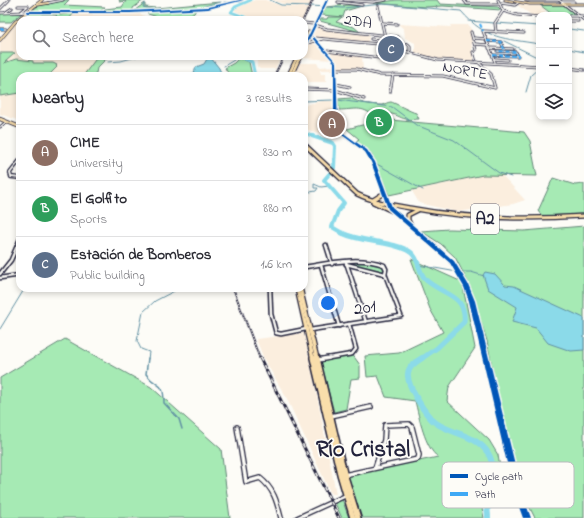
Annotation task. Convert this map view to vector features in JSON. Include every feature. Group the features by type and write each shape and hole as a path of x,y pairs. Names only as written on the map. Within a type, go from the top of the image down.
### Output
{"highway":[{"path":"308,34 326,0"},
{"path":"21,16 39,2 54,2"},
{"path":"39,2 48,3"},
{"path":"39,2 48,3"},
{"path":"22,16 26,12"},
{"path":"0,36 16,20"},
{"path":"0,40 16,21"},
{"path":"308,33 314,24"},
{"path":"292,72 297,60"},
{"path":"0,119 16,126"},
{"name":"A2","path":"308,148 357,194 367,199 422,210 495,219 584,216"},
{"path":"372,200 384,193"},
{"path":"367,199 394,212"},
{"path":"412,227 408,220 408,215 411,212 422,210"},
{"path":"298,292 317,360 344,475 358,518"},
{"path":"301,292 345,496 353,518"}],"main road":[{"path":"505,0 530,4 583,4"}],"street":[{"path":"1,8 9,0"},
{"path":"48,3 63,0"},
{"path":"339,0 338,3 362,5"},
{"path":"344,0 370,2 386,0"},
{"path":"464,0 467,4 501,3 513,5 518,3"},
{"path":"496,32 494,26 496,19 502,11 501,3 498,0"},
{"path":"525,0 574,2"},
{"path":"525,0 530,4"},
{"path":"543,0 548,4"},
{"path":"560,1 584,20"},
{"path":"18,6 28,6 20,12"},
{"path":"378,6 385,36 385,46 382,58"},
{"path":"5,12 12,8"},
{"path":"502,11 517,15 536,17"},
{"path":"0,13 26,12"},
{"path":"572,16 584,16"},
{"path":"572,21 578,21"},
{"path":"382,23 397,24"},
{"name":"2DA","path":"308,24 314,24 325,29 338,29 358,34 398,37"},
{"path":"0,29 6,29"},
{"path":"471,32 474,38 476,50"},
{"path":"495,62 484,33 524,33"},
{"path":"308,37 385,46 438,60 495,62 536,66"},
{"path":"314,38 335,61 336,128 369,155 388,203 394,212 445,255 459,273 472,302 510,462"},
{"path":"474,38 501,42 504,49"},
{"path":"308,43 322,39"},
{"path":"371,39 410,45 410,52"},
{"path":"475,44 488,45"},
{"path":"489,48 513,49"},
{"path":"327,51 387,59"},
{"path":"493,55 518,56 516,52 497,51"},
{"path":"473,52 477,62"},
{"path":"494,59 508,60"},
{"name":"NORTE","path":"336,69 357,69 380,75 443,76 476,85 495,88 491,74 477,62"},
{"path":"572,68 584,70"},
{"path":"390,92 393,75"},
{"path":"336,84 350,87"},
{"path":"308,89 335,90 364,99"},
{"path":"0,127 6,122"},
{"path":"16,164 10,173 11,177 16,178"},
{"path":"326,245 332,264"},
{"path":"0,274 11,260 16,248"},
{"path":"308,267 362,261 382,264 386,267 385,274 346,263"},
{"path":"346,263 366,322"},
{"path":"321,265 339,326"},
{"name":"201","path":"270,292 274,331 281,334 401,316 385,274"},
{"path":"0,278 16,276"},
{"path":"317,360 352,354 356,349 349,324"},
{"path":"330,416 371,407"},
{"path":"344,475 418,459 419,455 412,427 409,424 385,425 384,440 375,468"},
{"path":"237,427 246,482 260,478 264,481 274,492 281,518"},
{"path":"297,518 345,496"},
{"path":"523,508 527,518"}],"shaded area":[{"path":"255,0 265,0 283,6 310,7 305,16 247,16 235,11 234,9"},
{"path":"272,0 313,0 311,6 307,6 284,4"},
{"path":"517,5 539,5 547,10 541,11 544,12 536,12 536,16 533,16"},
{"path":"29,12 136,13 144,15 143,16 24,16"},
{"path":"16,22 16,60 105,60 97,68 96,72 16,72 16,120 0,114 0,41"},
{"path":"398,24 451,27 450,25 468,25 471,29 472,50 475,61 439,59 415,53 415,43 405,38 404,29"},
{"path":"316,25 324,29 369,35 368,43 311,37"},
{"path":"319,43 332,60 308,58 309,44"},
{"path":"329,51 362,56 363,70 338,68"},
{"path":"257,60 280,60 275,69 260,69 257,67"},
{"path":"300,63 317,63 319,67 335,66 335,70 320,70 321,74 326,74 326,82 308,82 308,72 295,72"},
{"path":"322,101 334,101 333,126 325,127 324,134 308,130 308,104"},
{"path":"483,175 502,175 525,200 513,204 457,212 419,203 412,191"},
{"path":"304,333 336,494 331,494 287,399 264,359 256,339"}],"green space":[{"path":"69,0 64,5 105,7 99,12 31,11 38,6"},
{"path":"119,0 144,0 133,8 133,12 102,12 105,9 122,7 126,1 120,2"},
{"path":"397,0 437,0 440,4 498,7 501,10 373,3"},
{"path":"220,2 220,5 181,9 135,10 145,3 145,7 156,8"},
{"path":"347,5 362,6 345,11 343,17 322,15 326,7"},
{"path":"540,5 563,5 578,16 572,16 572,12 549,12"},
{"path":"195,9 195,12 190,16 154,16 146,12"},
{"path":"0,13 22,13 16,16 16,18 11,22 0,22"},
{"path":"28,13 60,13 60,15 74,13 72,16 24,16"},
{"path":"328,17 342,17 336,22 354,27 360,32 320,21 321,19 327,19"},
{"path":"0,53 15,53 4,63 16,59 33,61 33,63 53,63 57,65 52,72 16,72 16,94 0,96"},
{"path":"95,60 105,60 97,68 96,72 86,72"},
{"path":"237,60 249,62 251,72 228,72 225,68"},
{"path":"351,98 374,105 382,105 392,102 416,113 419,119 408,119 390,114 387,114 387,118 374,117 366,111 358,109 339,110 338,99"},
{"path":"381,119 385,124 378,125 386,125 390,120 524,132 530,141 537,176 483,175 389,195 371,153 356,141 359,139 347,129 362,125 376,125 373,120"},
{"path":"553,178 575,185 584,184 584,214 541,215 538,211"},
{"path":"584,226 584,518 535,518 530,508 574,508 574,462 515,462 496,386 487,341 469,284 455,257 441,244 421,231 449,229 524,231"},
{"path":"411,259 462,282 475,348 449,387 447,401 489,440 498,455 499,462 442,462 442,508 482,508 484,518 361,518 348,476 438,457 433,453 426,440 415,401 386,397 378,376 367,377 365,356 399,353 443,332 430,309"},
{"path":"364,262 384,266 385,269 382,272 348,263"},
{"path":"65,339 151,387 221,449 230,518 0,518 0,378"},
{"path":"352,354 360,365 360,378 351,379 346,409 334,412 320,359"},
{"path":"342,499 349,518 342,518 334,501"}],"water":[{"path":"206,60 213,60 221,72 194,72 196,67 204,64"},
{"path":"485,272 495,274 505,285 514,286 584,318 584,350 571,351 548,343 536,328 512,322 517,307 488,289 483,275"}],"waterway":[{"path":"242,16 231,12 235,7 251,0"},
{"path":"270,0 281,5 309,6"},
{"path":"145,3 143,7 172,11 221,2"},
{"path":"224,2 235,2"},
{"path":"239,2 246,2"},
{"path":"311,6 343,8 383,4 461,11 471,21"},
{"path":"471,21 494,23"},
{"path":"471,21 487,33 506,39 536,44"},
{"path":"496,23 536,26"},
{"path":"572,29 584,31"},
{"path":"504,41 536,57"},
{"path":"572,50 584,52"},
{"path":"108,62 125,60"},
{"path":"224,66 234,60"},
{"path":"247,60 252,62 254,72"},
{"path":"526,92 531,75 536,71"},
{"path":"308,101 333,100"},
{"path":"337,100 392,107 416,125 454,140 499,173 511,177"},
{"path":"308,134 315,137"},
{"path":"315,137 333,143 335,146 334,168"},
{"path":"375,163 423,190"},
{"path":"331,172 324,180 344,203 338,211 332,227 343,233"},
{"path":"308,191 316,191 318,188 314,188 314,184 321,187 329,186"},
{"path":"343,233 407,250 414,256 426,280 458,300 462,306 464,322 437,348 421,359"},
{"path":"418,265 457,272"},
{"path":"460,272 471,272 484,276"},
{"path":"0,329 23,292"},
{"path":"148,359 149,352 141,349 137,341 143,312 155,301 172,292"},
{"path":"148,358 146,374 163,391 164,403 179,419 182,429"},
{"path":"422,358 411,366 408,373 410,385 422,407 427,414 442,427 471,438 477,442 488,453 492,462"},
{"path":"487,508 488,518"}],"railway":[{"path":"305,16 313,0"},
{"path":"276,72 282,60"},
{"path":"235,292 260,359"},
{"path":"260,358 339,518"}],"marked path":[{"path":"480,24 483,31"},
{"path":"0,29 6,29"},
{"path":"487,41 501,42 504,49"},
{"path":"493,55 518,56 516,52 497,51"}],"cycle path":[{"path":"27,12 130,12 208,8 243,0"},
{"path":"308,40 327,0"},
{"path":"314,38 335,62 336,129 366,151 373,162 390,208 452,262 466,286 472,301 511,462"},
{"path":"523,508 527,518"}],"place":[{"name":"Estación de Bomberos","path":"391,49"},
{"name":"El Golfito","path":"379,122"},
{"name":"CIME","path":"332,124"}],"district":[{"name":"Río Cristal","path":"363,450"}]}
